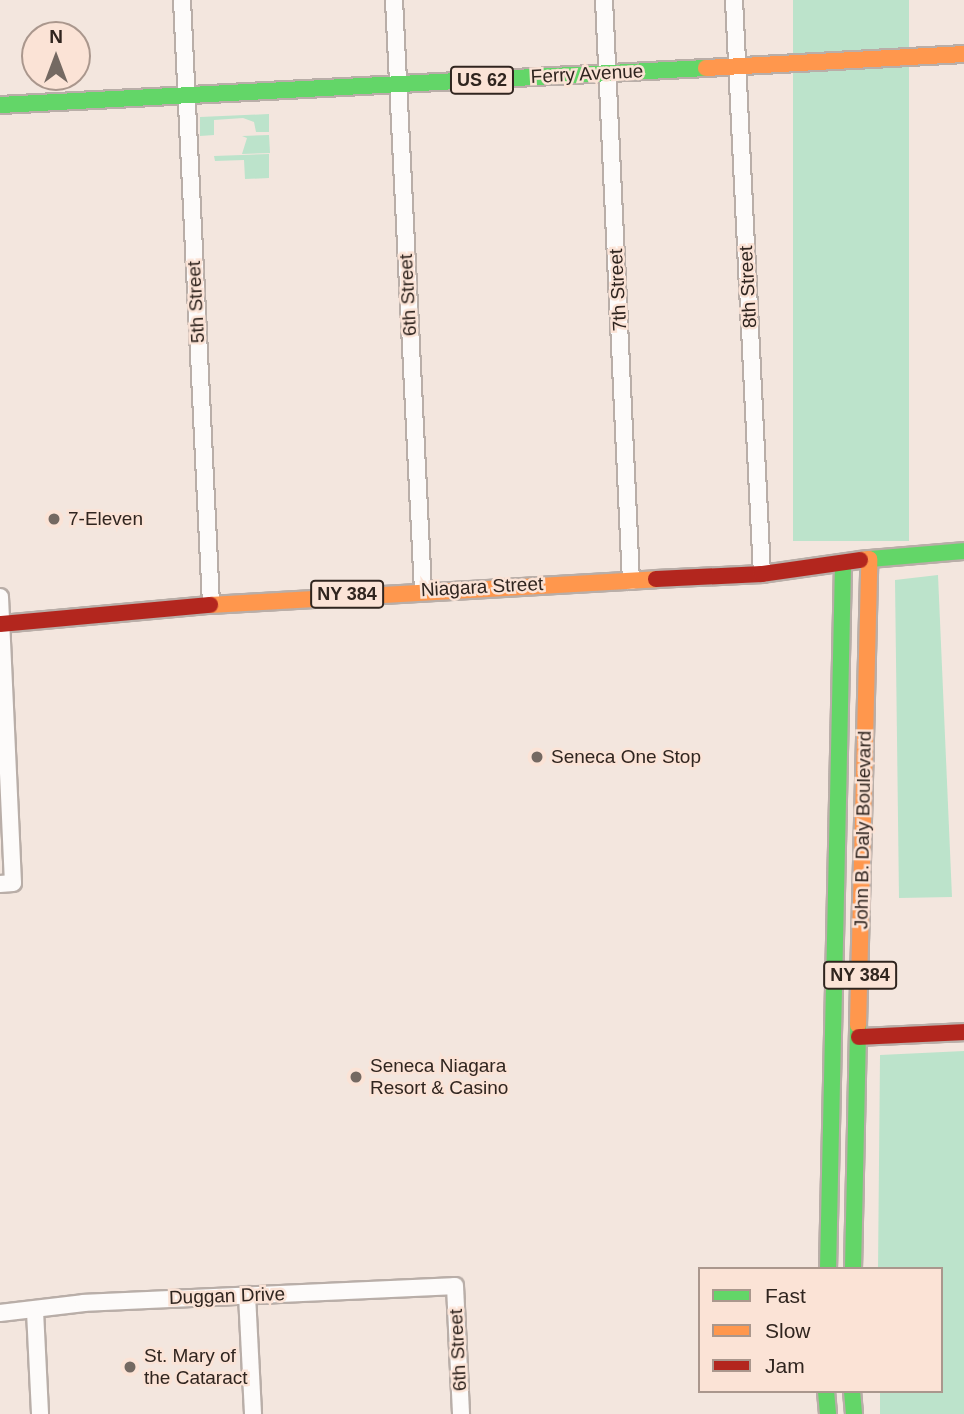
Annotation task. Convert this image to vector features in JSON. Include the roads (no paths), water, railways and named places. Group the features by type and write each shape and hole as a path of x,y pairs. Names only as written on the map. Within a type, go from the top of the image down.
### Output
{"main road":[{"name":"Ferry Avenue","path":"0,105 964,54"},
{"name":"Niagara Street","path":"1,624 211,604 762,573 869,559 964,551"},
{"name":"John B. Daly Boulevard","path":"853,1267 869,559"},
{"name":"John B. Daly Boulevard","path":"828,1267 844,564"},
{"path":"859,1037 964,1032"},
{"path":"827,1393 828,1414"},
{"path":"852,1393 855,1414"}],"street":[{"name":"5th Street","path":"182,0 211,604"},
{"name":"6th Street","path":"394,0 423,590"},
{"name":"7th Street","path":"604,0 631,581"},
{"name":"8th Street","path":"734,0 762,573"},
{"path":"0,597 7,884"},
{"name":"6th Street","path":"455,1286 461,1414"},
{"name":"Duggan Drive","path":"0,1313 35,1311 84,1303 455,1286"},
{"path":"247,1296 253,1414"},
{"path":"35,1311 40,1414"}],"place":[{"name":"7-Eleven","path":"54,519"},
{"name":"Seneca One Stop","path":"537,757"},
{"name":"Seneca Niagara Resort & Casino","path":"356,1077"},
{"name":"St. Mary of the Cataract","path":"130,1367"}]}
